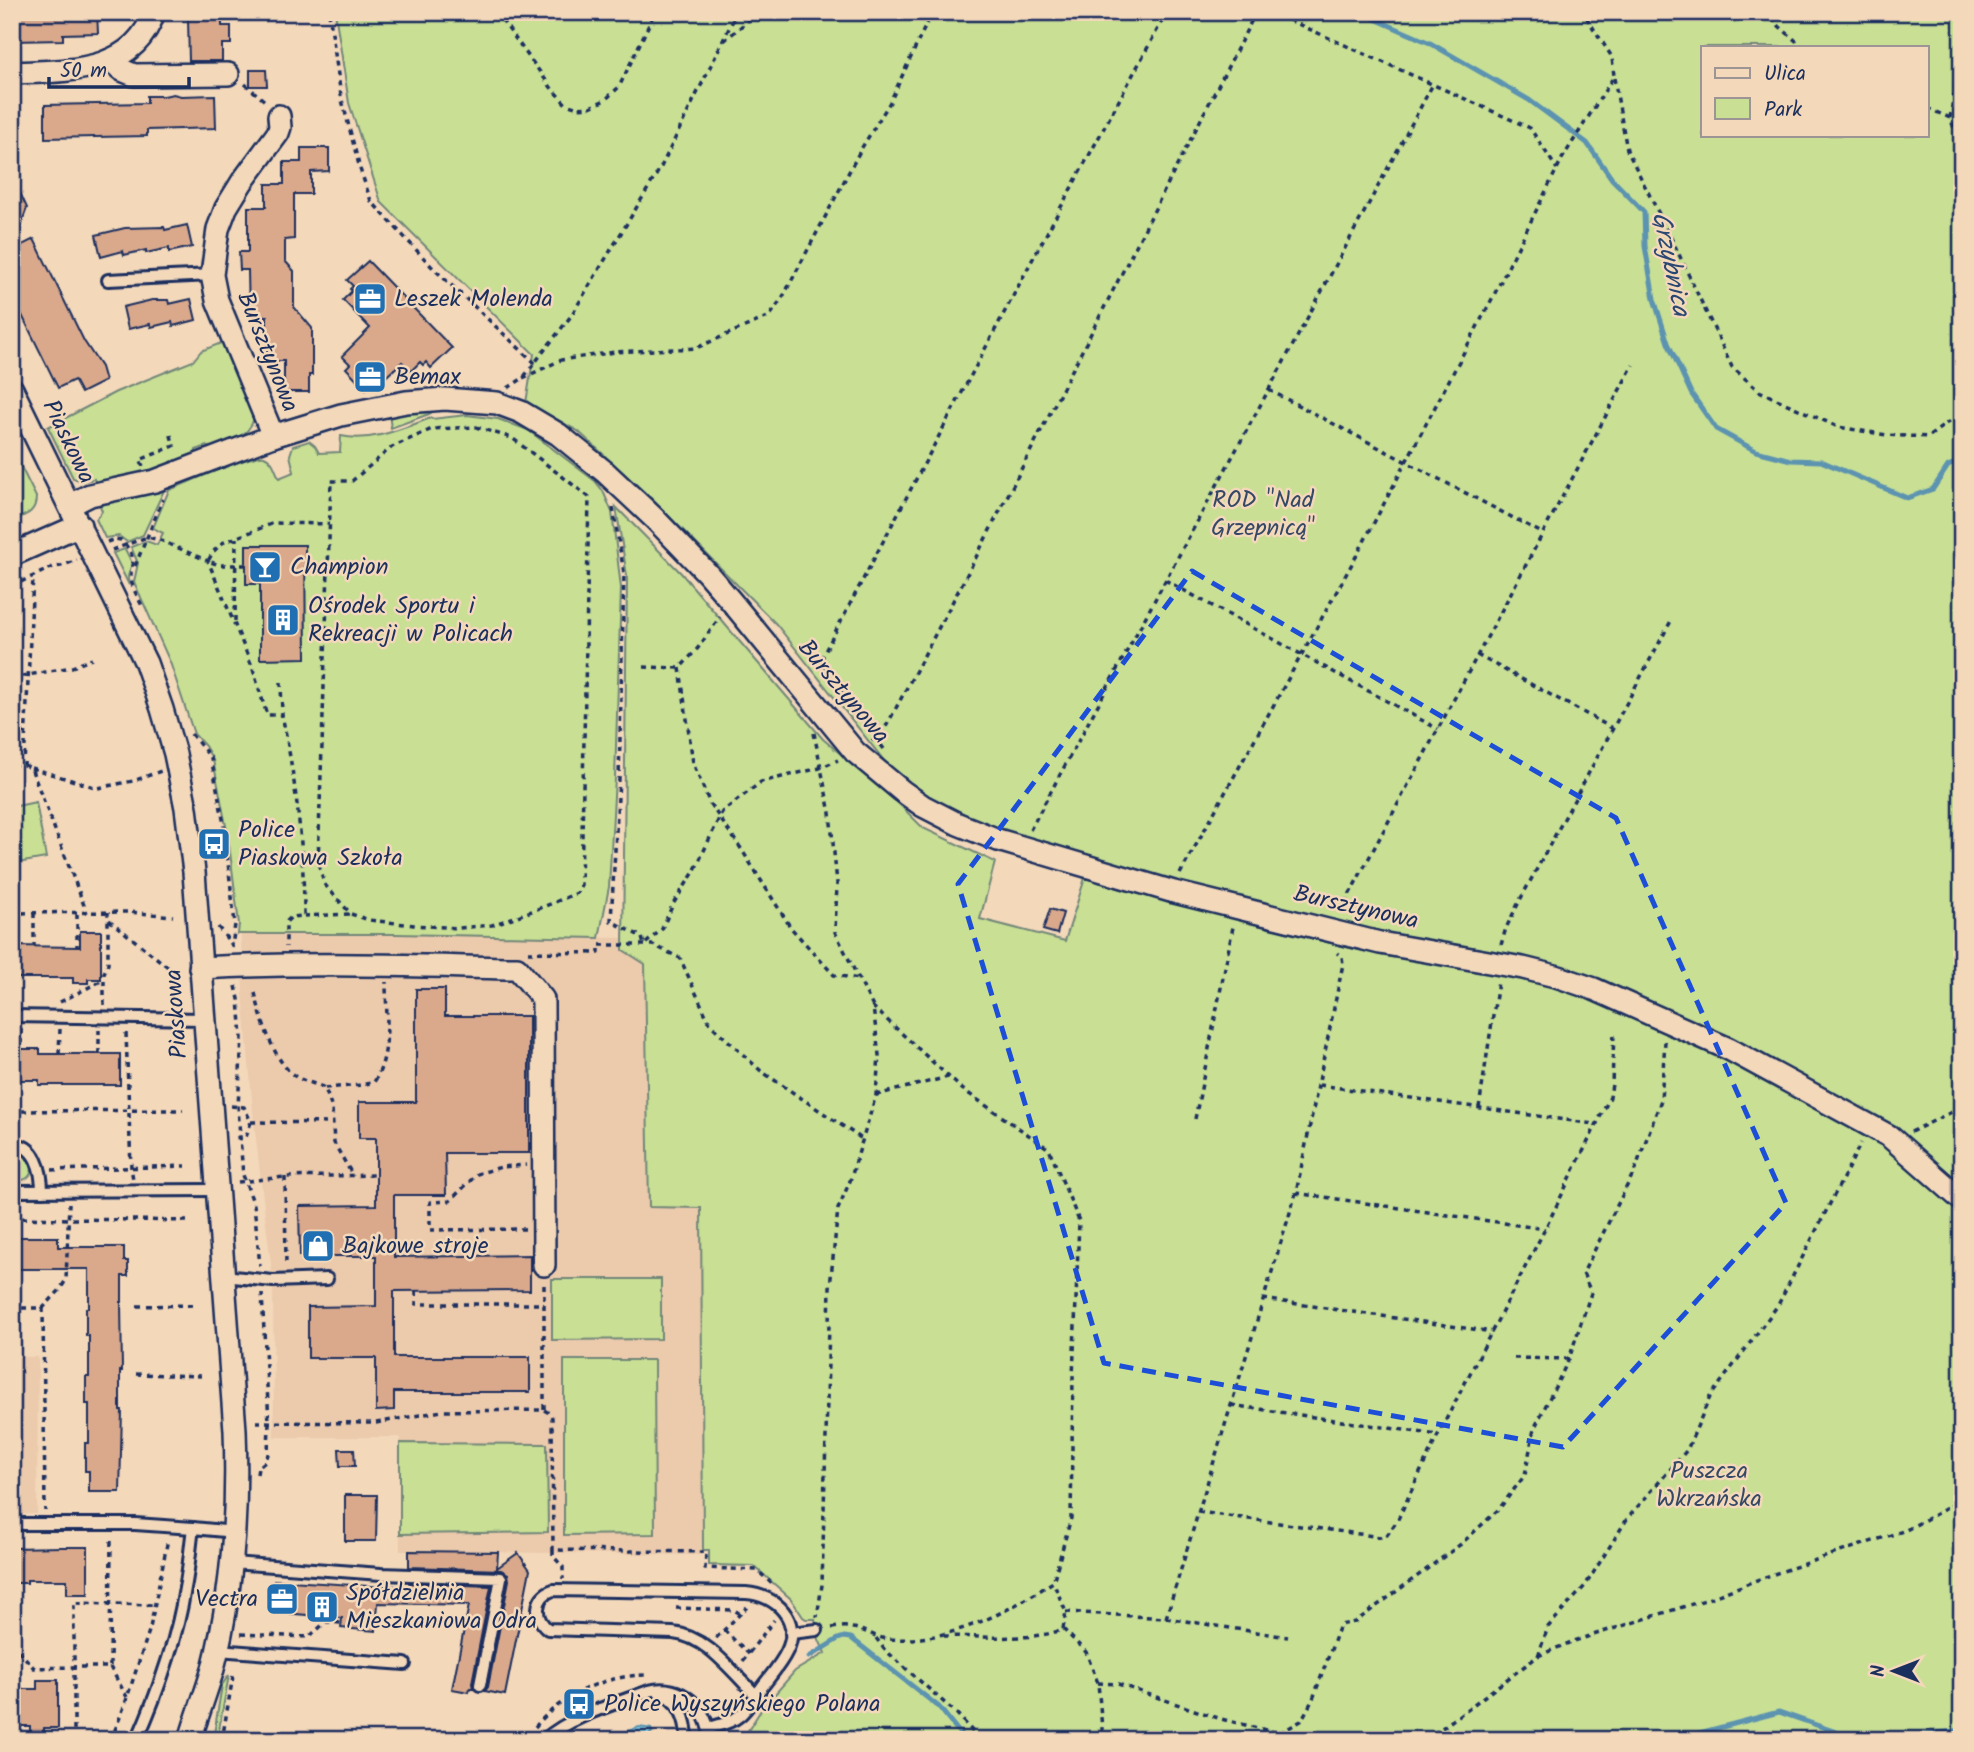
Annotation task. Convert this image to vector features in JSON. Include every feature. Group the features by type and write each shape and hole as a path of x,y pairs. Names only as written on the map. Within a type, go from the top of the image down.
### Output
{"street":[{"path":"12,73 73,70 110,61 127,51 142,36 154,12"},
{"path":"110,61 135,75 228,74"},
{"name":"Bursztynowa","path":"273,436 217,300 212,275 218,229 226,208 278,133 279,116"},
{"name":"Piaskowa","path":"12,389 80,525 100,552 146,663 169,732 188,827 194,872 235,1430 236,1489 232,1563 204,1740"},
{"name":"Bursztynowa","path":"70,505 90,495 155,481 204,455 341,415 406,402 445,399 497,403 521,412 558,434 605,472 655,519 707,573 902,792 923,806 998,840 1174,892 1380,943 1523,968 1594,989 1729,1049 1889,1136 1962,1199"},
{"path":"12,555 80,525"},
{"path":"200,968 242,965 517,968 543,999 544,1265"},
{"name":"Piaskowa","path":"190,1740 215,1660"}],"lane":[{"path":"108,280 212,275"},
{"path":"12,1016 204,1019"},
{"path":"12,1144 28,1148 40,1170 42,1191"},
{"path":"12,1191 216,1190"},
{"path":"223,1276 273,1281 327,1279"},
{"path":"12,1524 111,1524 235,1532"},
{"path":"137,1740 177,1628 193,1528"},
{"path":"232,1563 381,1574 501,1578 480,1685"},
{"path":"544,1740 564,1726 649,1691 667,1690 688,1697 702,1712 709,1734 738,1717 756,1695 785,1655 791,1633 783,1610 769,1598 757,1594 552,1590 544,1594 539,1601 538,1614 545,1627 552,1630 677,1633 693,1638 707,1647 756,1695"},
{"path":"791,1633 817,1630"},
{"path":"215,1660 405,1664"},
{"path":"649,1691 666,1695 677,1705 686,1725 687,1740"}],"path":[{"path":"328,12 341,96 371,201 434,269 535,363"},
{"path":"496,12 552,90 566,104 578,108 590,107 606,100 619,87 655,12"},
{"path":"523,378 571,316 661,167 737,12"},
{"path":"722,43 758,12"},
{"path":"505,390 561,360 615,352 696,348 770,316 784,295 861,149 890,102 932,12"},
{"path":"888,755 822,666 823,655 1167,12"},
{"path":"644,945 663,929 673,904 694,872 722,812 761,782 820,768 863,747 887,725 1256,12"},
{"path":"1270,12 1530,128 1558,169"},
{"path":"1583,12 1612,57 1627,150 1732,367 1759,391 1838,427 1887,435 1928,437 1962,412"},
{"path":"1763,12 1801,46"},
{"path":"1962,44 1950,118 1962,147"},
{"path":"228,74 242,81 279,116"},
{"path":"1178,877 1406,461 1493,298 1562,159 1614,76"},
{"path":"1026,837 1433,84"},
{"path":"1928,108 1962,121"},
{"path":"1336,919 1633,365"},
{"path":"1269,390 1542,533"},
{"path":"286,965 286,922 291,917 351,914 369,920 414,925 459,928 492,925 543,908 577,893 581,886 589,497 512,438 476,427 432,429 392,447 352,481 331,481 318,863 325,886 351,914"},
{"path":"144,459 172,448 174,443 170,432"},
{"path":"126,590 164,497"},
{"path":"613,505 624,573 617,829 611,920 642,937 644,945"},
{"path":"208,561 222,544 274,523 329,524"},
{"path":"12,586 53,567 147,537 219,565 246,565"},
{"path":"235,623 236,538"},
{"path":"208,561 252,666 267,715 282,715"},
{"path":"24,765 33,577"},
{"path":"1165,580 1438,729"},
{"path":"731,601 698,648 680,668 692,763 710,804 791,928 834,975 859,979"},
{"path":"1500,950 1506,928 1520,900 1671,621"},
{"path":"1477,655 1612,728"},
{"path":"12,678 72,667 92,659"},
{"path":"644,667 680,668"},
{"path":"281,682 282,715 302,839 304,916"},
{"path":"812,726 830,813 837,883 835,932 873,1007 880,1055 876,1095 850,1181 838,1209 830,1287 822,1586 817,1630 850,1627 884,1639 905,1639 939,1635 1054,1634 1063,1629"},
{"path":"12,740 25,730"},
{"path":"12,765 24,765 98,788 164,771"},
{"path":"32,768 87,912"},
{"path":"99,1055 104,979 108,964 108,912"},
{"path":"12,913 128,912 173,916"},
{"path":"34,913 34,946"},
{"path":"77,913 77,947"},
{"path":"108,919 178,975"},
{"path":"1195,1119 1233,928"},
{"path":"528,952 599,953 599,945 653,945 680,958 710,1024 761,1071 862,1140"},
{"path":"1166,1618 1296,1193 1343,964 1342,957"},
{"path":"255,993 263,1025 279,1058 297,1078 325,1088 362,1085 374,1082 380,1073 386,1046 386,965"},
{"path":"1479,1108 1500,975"},
{"path":"34,1016 104,979"},
{"path":"873,1007 962,1089 1049,1149 1079,1221 1071,1518 1053,1582 1066,1612 1063,1629"},
{"path":"59,1054 60,1017"},
{"path":"125,1018 131,1168 136,1191"},
{"path":"1280,1733 1301,1721 1313,1699 1339,1625 1355,1622 1366,1615 1461,1544 1499,1509 1525,1475 1534,1429 1569,1359 1591,1293 1583,1273 1635,1170 1661,1100 1666,1021"},
{"path":"1198,1512 1381,1537 1387,1535 1397,1521 1610,1097 1614,1032"},
{"path":"876,1095 948,1077"},
{"path":"1319,1085 1595,1125"},
{"path":"325,1088 332,1109 334,1143 353,1176"},
{"path":"231,1106 244,1107 251,1122 246,1137 234,1138"},
{"path":"1889,1136 1903,1136 1962,1107"},
{"path":"12,1111 183,1110"},
{"path":"251,1122 333,1123"},
{"path":"1538,1656 1548,1628 1585,1586 1627,1519 1687,1450 1710,1397 1778,1305 1870,1126"},
{"path":"544,1164 501,1167 477,1174 450,1200 430,1202 430,1230 544,1229"},
{"path":"40,1170 187,1166"},
{"path":"237,1182 285,1177 376,1175"},
{"path":"285,1177 286,1280"},
{"path":"12,1308 43,1308 59,1292 66,1280 69,1191"},
{"path":"1296,1193 1545,1229"},
{"path":"12,1218 189,1221"},
{"path":"544,1265 544,1410"},
{"path":"416,1291 416,1304 544,1304"},
{"path":"1264,1299 1493,1332"},
{"path":"137,1306 195,1305"},
{"path":"43,1308 45,1524"},
{"path":"1514,1358 1569,1359"},
{"path":"136,1374 201,1376"},
{"path":"1231,1405 1438,1435"},
{"path":"256,1422 376,1423 442,1411 544,1410 551,1414 552,1419 552,1556 563,1567"},
{"path":"1364,1740 1427,1739 1538,1656 1571,1642 1705,1600 1906,1530 1962,1500"},
{"path":"111,1524 110,1667 127,1697"},
{"path":"111,1740 150,1628 171,1527"},
{"path":"552,1550 706,1552"},
{"path":"939,1635 976,1625 1033,1596 1053,1582"},
{"path":"74,1740 74,1603 155,1605"},
{"path":"707,1647 752,1604"},
{"path":"676,1608 734,1609 740,1614"},
{"path":"1066,1612 1166,1618 1288,1637"},
{"path":"741,1667 776,1619"},
{"path":"241,1634 309,1637 326,1622 342,1623"},
{"path":"1063,1629 1086,1652 1098,1683 1103,1740"},
{"path":"724,1630 749,1654"},
{"path":"875,1636 884,1648 957,1714 980,1740"},
{"path":"12,1643 34,1668 110,1667"},
{"path":"1098,1683 1118,1684 1221,1719 1307,1740"}],"highlighted area":[{"path":"1192,571 1616,818 1786,1203 1563,1447 1104,1363 958,884"}],"shaded area":[{"path":"241,934 623,938 623,950 645,963 649,1207 701,1207 702,1555 400,1551 400,1437 274,1437 273,1281 254,1122"},
{"path":"12,1357 38,1357 37,1514 12,1514"}],"green space":[{"path":"335,12 1962,12 1962,1740 742,1740 761,1710 795,1671 825,1653 817,1635 815,1619 803,1617 791,1599 754,1566 709,1565 709,1550 703,1550 701,1208 649,1207 645,964 623,950 627,576 616,507 681,573 823,739 895,800 923,828 995,862 980,919 1065,941 1085,878 1350,948 1527,979 1663,1013 1080,856 986,824 937,801 897,777 776,624 653,500 578,431 526,403 534,354 381,202 349,103"},
{"path":"226,341 255,412 250,427 240,437 211,450 207,446 196,450 195,456 150,474 96,485 94,479 82,481 73,478 48,427 116,392 193,361 201,351"},
{"path":"437,409 429,414 391,428 389,414"},
{"path":"467,415 498,419 528,430 595,481 603,491 612,512 621,588 609,887 599,938 238,934 228,836 213,760 194,734 170,662 134,582 138,563 131,547 146,541 157,545 163,533 153,528 169,490 218,470 264,456 272,462 279,478 294,472 290,455 293,446 309,441 319,453 340,452 341,436 364,438 431,418"},
{"path":"12,449 36,502 26,515 12,521"},
{"path":"166,486 143,535 127,542 119,536 105,538 96,519 102,511 99,503"},
{"path":"125,549 132,563 128,576 129,585 113,553"},
{"path":"36,802 46,858 12,864 12,807"},
{"path":"22,1152 30,1162 32,1171 26,1178 14,1181 13,1153"},
{"path":"552,1279 661,1279 661,1339 552,1340"},
{"path":"564,1360 654,1360 655,1534 564,1535"},
{"path":"400,1443 547,1444 548,1532 400,1534"},
{"path":"229,1675 217,1740 213,1740 222,1685"}],"water":[{"path":"639,1727 651,1729 652,1732 645,1740 605,1740"}],"building":[{"path":"12,12 97,12 98,33 63,34 63,40 12,41"},
{"path":"192,12 222,12 222,26 231,26 231,44 222,44 222,61 189,61 188,18 192,18"},
{"path":"250,70 266,70 267,86 250,86"},
{"path":"215,95 216,128 147,130 147,136 45,138 45,105 147,103 147,96"},
{"path":"301,148 329,148 329,171 311,172 311,194 294,194 294,239 285,240 285,261 294,271 294,307 312,328 312,375 309,375 309,392 284,392 284,361 267,361 267,316 249,316 248,270 240,270 239,252 248,252 248,207 266,207 266,184 284,184 284,162 301,162"},
{"path":"12,175 27,208 13,246 12,246"},
{"path":"187,225 192,247 169,252 169,248 146,253 146,250 124,255 123,251 101,257 96,235 125,228 164,227 165,230"},
{"path":"34,239 84,341 101,367 105,381 81,393 74,380 58,388 12,295 12,250"},
{"path":"368,261 452,348 431,368 426,362 423,365 420,362 411,371 402,362 376,386 372,383 366,389 346,368 350,364 342,356 370,328 343,300 353,286 347,280"},
{"path":"191,299 196,320 173,326 172,322 128,329 123,307 152,300 168,300 169,304"},
{"name":"Ośrodek Sportu i Rekreacji w Policach","path":"246,545 305,545 306,658 260,659 260,584 246,584"},
{"path":"1050,909 1063,913 1057,934 1043,930"},
{"path":"80,931 101,931 101,979 88,979 88,983 73,983 73,978 12,978 12,946 80,947"},
{"path":"416,989 445,989 445,1016 529,1016 529,1153 445,1153 446,1195 394,1195 394,1257 530,1255 530,1290 394,1291 394,1357 530,1357 530,1392 394,1392 394,1410 376,1411 376,1358 308,1358 308,1307 376,1306 376,1256 300,1256 299,1206 376,1205 376,1138 359,1138 359,1102 416,1102"},
{"path":"12,1049 40,1049 40,1054 120,1054 120,1085 39,1085 39,1080 12,1080"},
{"path":"12,1237 58,1237 58,1247 124,1247 128,1276 122,1276 121,1302 120,1492 89,1492 89,1471 85,1471 85,1443 89,1443 86,1377 89,1377 89,1336 86,1336 86,1308 89,1308 89,1269 12,1269"},
{"path":"339,1449 354,1449 355,1466 340,1466"},
{"path":"345,1495 377,1495 376,1541 345,1541"},
{"path":"88,1547 88,1594 67,1594 67,1580 27,1580 27,1583 12,1583 12,1548"},
{"path":"409,1551 498,1552 497,1568 518,1553 530,1570 505,1695 485,1691 488,1687 508,1574 501,1570 409,1567"},
{"path":"274,1580 384,1587 409,1586 409,1583 491,1586 473,1689 470,1688 469,1692 452,1689 469,1605 378,1603 376,1631 341,1628 342,1618 272,1612"},
{"path":"37,1680 58,1680 58,1728 30,1731 30,1726 17,1726 17,1721 12,1721 12,1689 37,1689"}],"waterway":[{"name":"Grzybnica","path":"1359,12 1430,43 1529,100 1587,143 1612,179 1644,212 1645,246 1654,299 1668,343 1691,393 1716,429 1756,451 1791,460 1821,461 1907,498 1933,489 1948,466 1962,460"},
{"path":"809,1657 838,1639 851,1638 939,1707 965,1740"},
{"path":"1673,1740 1779,1712 1842,1734 1924,1735 1962,1730"},
{"path":"1559,1740 1566,1736 1658,1740"}],"place":[{"name":"Leszek Molenda","path":"370,299"},
{"name":"Bemax","path":"370,377"},
{"name":"Champion","path":"265,567"},
{"name":"Ośrodek Sportu i Rekreacji w Policach","path":"283,620"},
{"name":"Police Piaskowa Szkoła","path":"214,844"},
{"name":"Bajkowe stroje","path":"318,1246"},
{"name":"Vectra","path":"282,1599"},
{"name":"Spółdzielnia Mieszkaniowa Odra","path":"322,1607"},
{"name":"Police Wyszyńskiego Polana","path":"579,1704"}],"park label":[{"name":"ROD \"Nad Grzepnicą\"","path":"1263,514"},
{"name":"Puszcza Wkrzańska","path":"1709,1485"}]}
